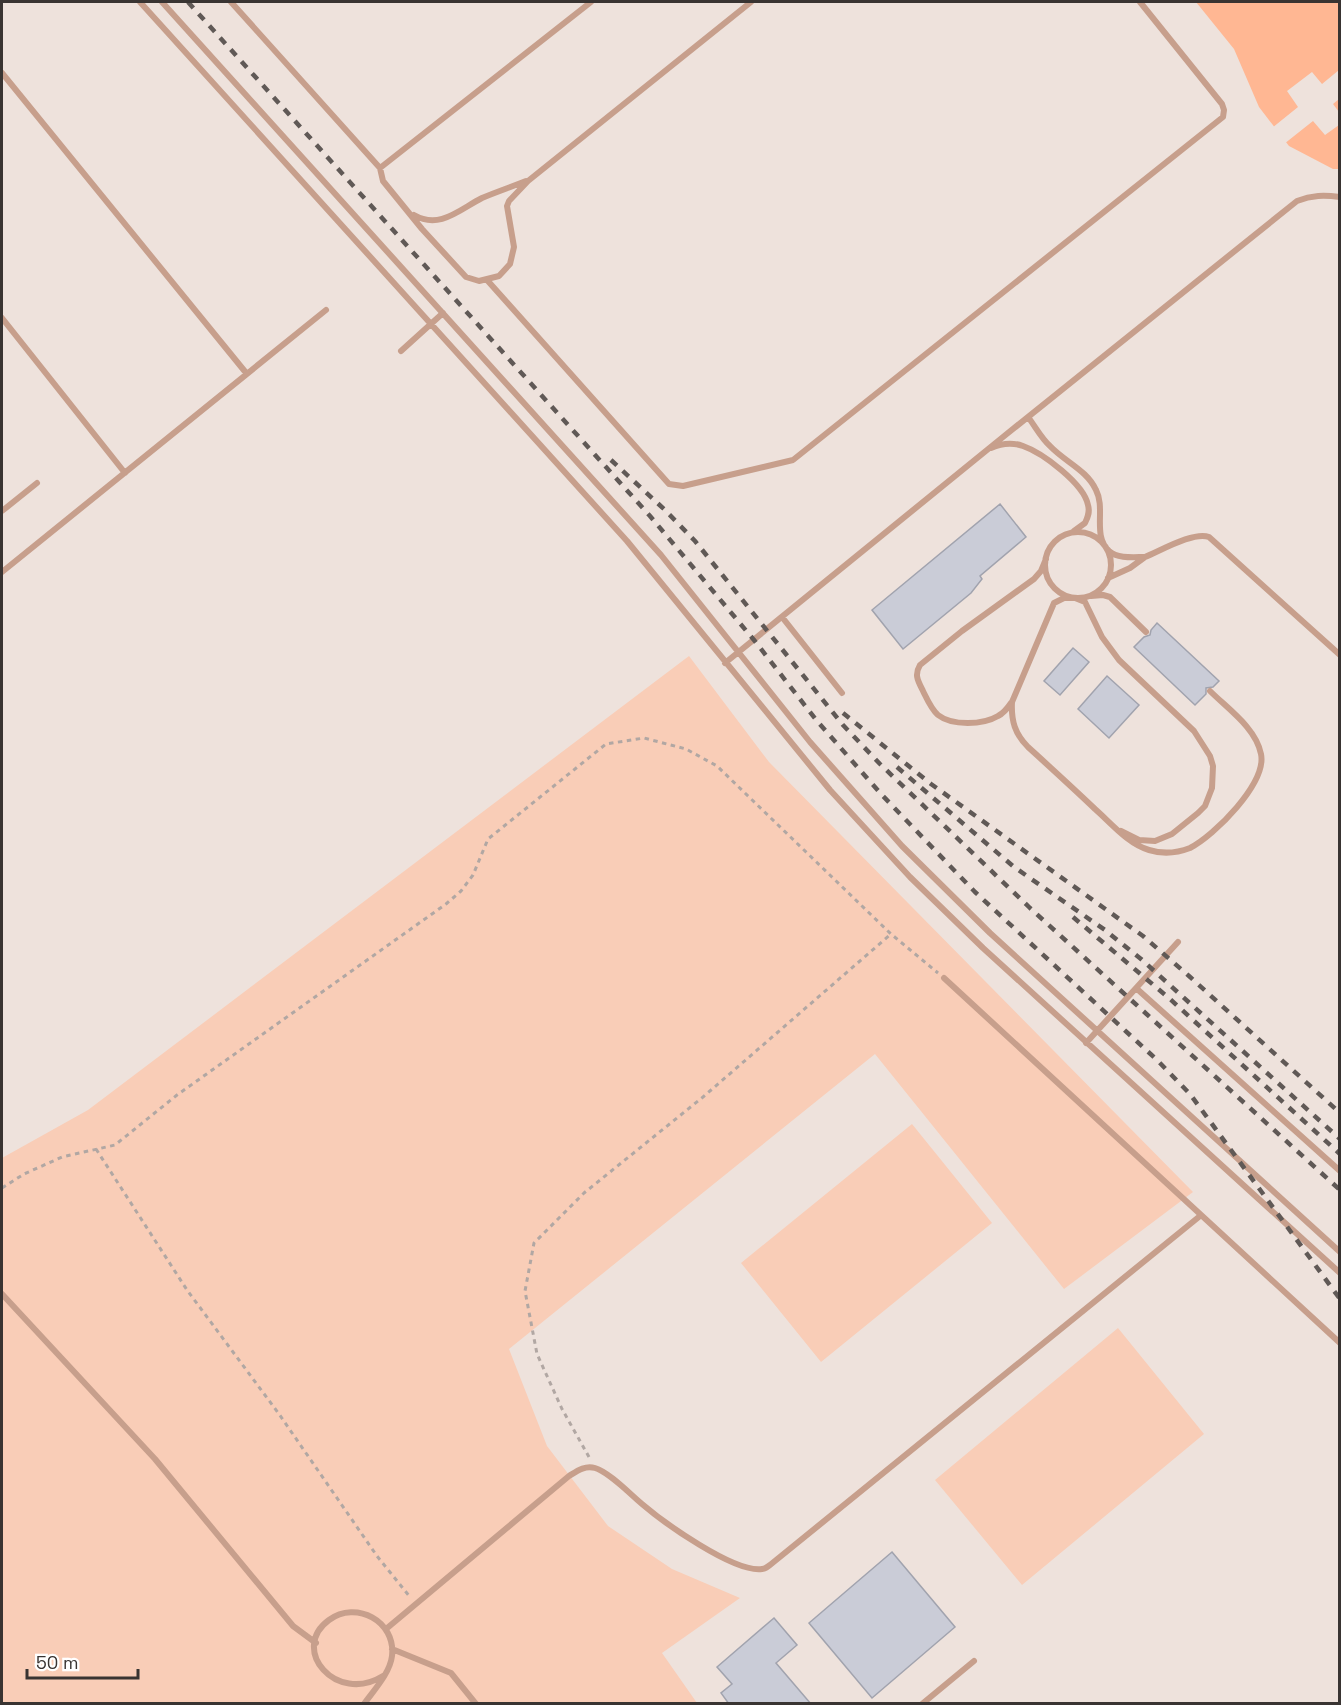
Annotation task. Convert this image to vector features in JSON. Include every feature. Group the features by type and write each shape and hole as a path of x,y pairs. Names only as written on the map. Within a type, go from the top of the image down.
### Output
{"lane":[{"path":"140,2 627,541 830,790 910,877 1086,1043 1340,1273"},
{"path":"162,2 661,555 817,750 902,846 990,933 1340,1252"},
{"path":"231,2 380,168 383,181 422,229 466,277 479,281 499,276 510,264 514,247 507,206 528,181 751,2"},
{"path":"380,168 591,2"},
{"path":"487,280 669,484 683,486 793,460 1223,117 1222,104 1140,2"},
{"path":"2,73 247,374"},
{"path":"411,213 427,220 443,220 486,197 528,181"},
{"path":"725,663 1297,201 1308,196 1340,197"},
{"path":"2,572 326,310"},
{"path":"401,351 443,313"},
{"path":"2,318 125,472"},
{"path":"1028,417 1050,446 1077,467 1094,485 1101,501 1100,532 1110,557 1108,578"},
{"path":"983,453 1004,444 1022,446 1039,455 1070,478 1085,496 1089,513 1082,527 1056,539 1049,548 1041,571 1034,579 920,664 917,669 917,679 928,702 939,716 965,722 991,719 1006,711 1012,702 1051,609 1059,600 1103,595 1110,597 1146,632"},
{"path":"2,511 37,483"},
{"path":"1066,534 1089,533 1099,539 1113,554 1145,557"},
{"path":"1085,597 1095,593 1108,578 1130,568 1145,557 1195,536 1205,535 1340,655"},
{"path":"1046,559 1046,570 1056,589 1088,605 1102,637 1119,660 1201,739 1213,766 1212,788 1205,806 1172,834 1155,841 1147,841 1131,837 1121,831"},
{"path":"783,617 842,693"},
{"path":"1012,702 1012,722 1021,740 1139,846 1149,850 1171,852 1189,848 1208,835 1236,808 1262,768 1257,742 1244,724 1210,692"},
{"path":"1086,1043 1178,942"},
{"path":"944,978 1340,1343"},
{"path":"1136,988 1340,1171"},
{"path":"386,1629 569,1476 582,1468 594,1467 680,1534 713,1553 745,1566 762,1569 770,1565 885,1474 1200,1216"},
{"path":"2,1294 155,1459 293,1626 316,1643"},
{"path":"364,1704 388,1667 392,1649 386,1629 368,1614 347,1612 327,1622 317,1636 314,1652 319,1670 330,1682 339,1687 356,1689 375,1683 382,1676"},
{"path":"392,1649 451,1673 476,1704"},
{"path":"922,1704 974,1661"}],"path":[{"path":"2,1188 24,1174 62,1157 115,1145 177,1095 446,904 461,891 473,875 489,839 606,744 644,738 686,749 717,766 891,934 944,978"},
{"path":"594,1467 578,1434 562,1409 537,1354 525,1291 534,1243 584,1193 704,1097 891,934"},
{"path":"96,1149 187,1290 279,1414 377,1556 416,1605"}],"shaded area":[{"path":"1196,2 1339,2 1339,169 1333,169 1289,146 1259,107 1234,49"},
{"path":"689,656 769,762 1193,1192 1064,1289 875,1054 509,1349 547,1446 608,1526 672,1569 740,1598 662,1653 697,1703 2,1704 2,1158 88,1110"},
{"path":"912,1124 992,1223 821,1362 741,1263"},
{"path":"1118,1328 1204,1434 1022,1585 935,1480"}],"pier":[{"path":"1339,70 1339,99 1333,104 1339,112 1339,125 1325,135 1313,121 1284,144 1272,128 1298,107 1287,91 1312,72 1322,84"}],"building":[{"path":"1000,504 1026,537 980,576 982,579 971,593 903,649 872,610"},
{"path":"1157,623 1219,681 1213,687 1206,688 1206,694 1195,705 1134,647 1144,637 1150,635"},
{"path":"1073,648 1089,662 1060,695 1044,681"},
{"path":"1107,676 1139,705 1109,738 1078,709"},
{"path":"892,1552 955,1627 872,1698 809,1623"},
{"path":"774,1618 797,1645 776,1663 811,1704 729,1704 721,1693 732,1684 717,1667"}],"railway":[{"path":"188,2 650,516 754,640 817,721 882,795 975,892 1157,1060 1190,1094 1340,1299"},
{"path":"611,460 695,541 843,725 880,764 1030,908 1340,1190"},
{"path":"843,713 931,784 1143,936 1340,1113"},
{"path":"897,767 1014,867 1105,930 1141,959 1340,1139"},
{"path":"1073,917 1170,999 1340,1154"}]}
